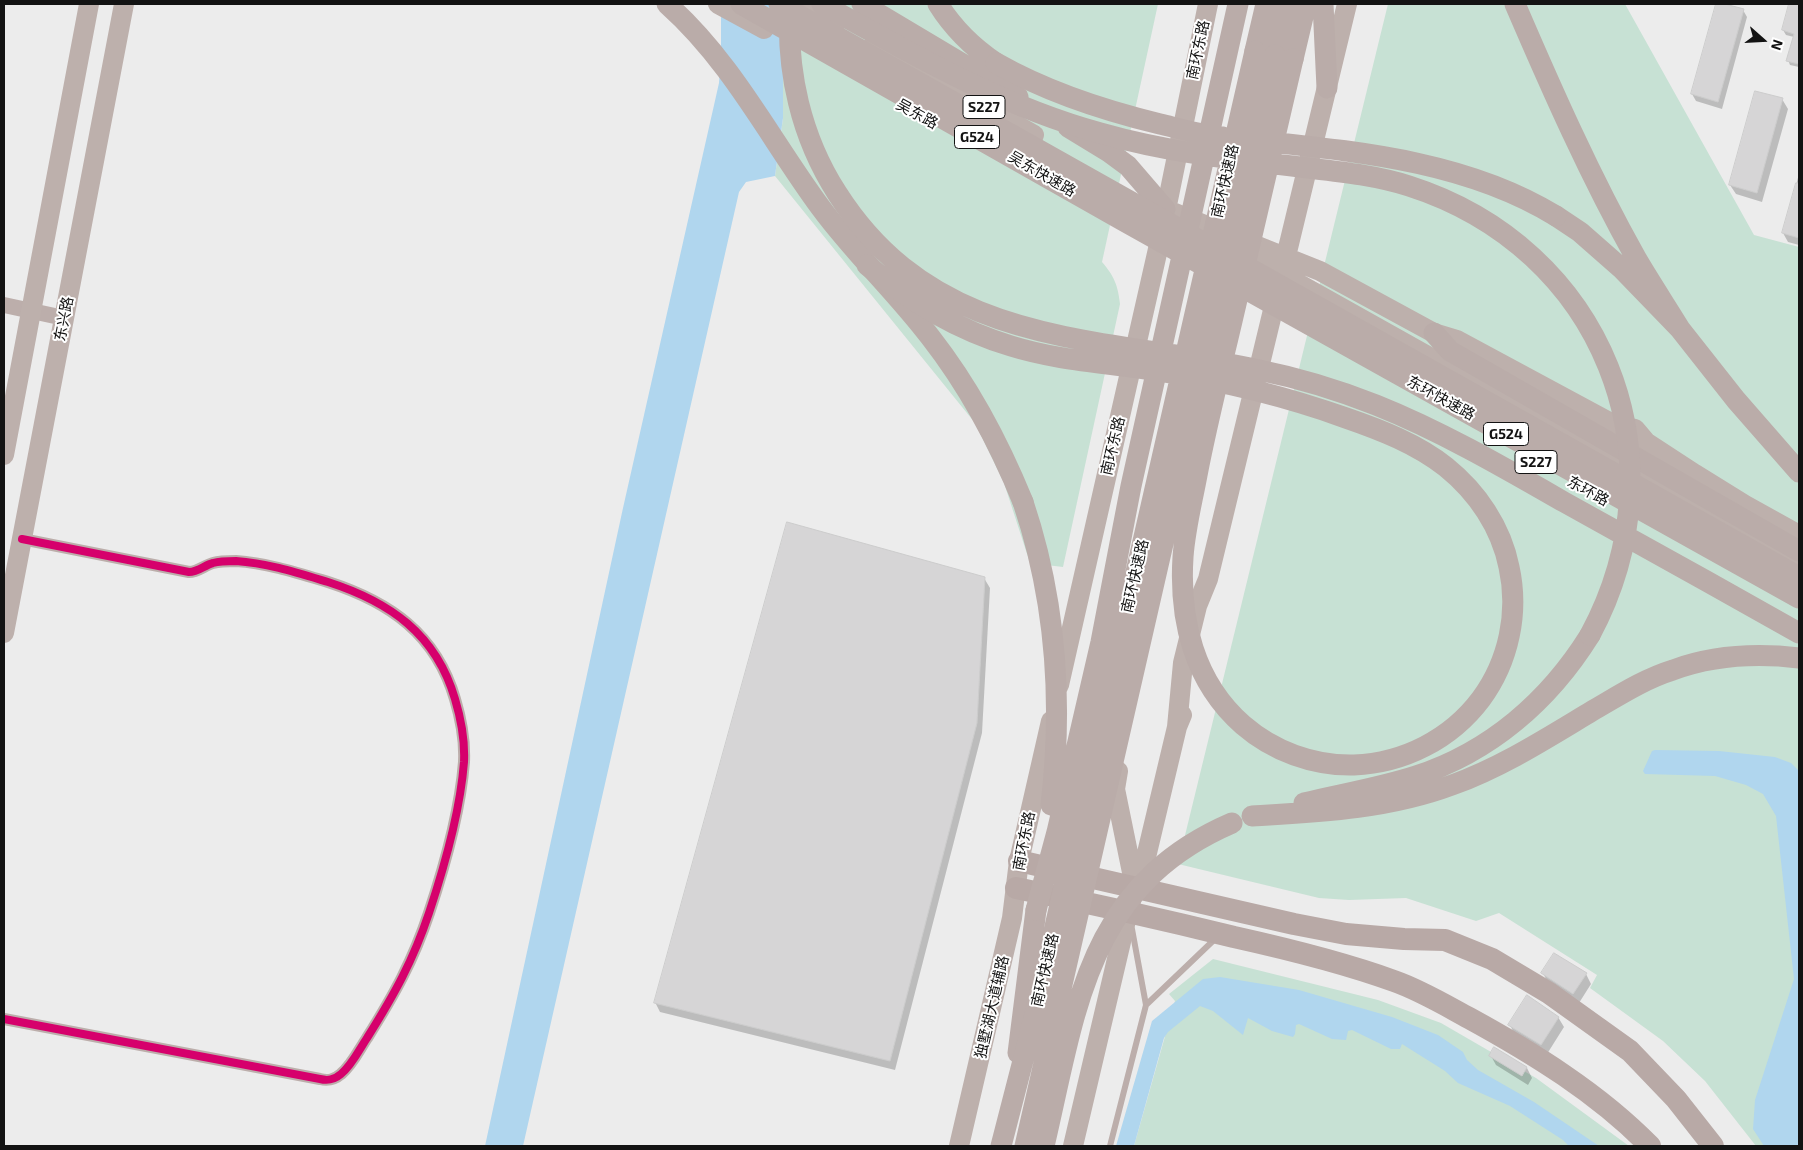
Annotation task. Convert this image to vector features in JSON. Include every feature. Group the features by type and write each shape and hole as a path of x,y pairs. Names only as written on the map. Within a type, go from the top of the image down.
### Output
{"highway":[{"path":"667,4 696,32 730,75 757,110 815,200 843,238 930,336 964,384 986,420 1011,473 1023,502 1039,552 1050,611 1058,698 1055,771 1012,1101"},
{"name":"吴东快速路","path":"741,4 1216,261"},
{"name":"吴东快速路","path":"779,4 1216,261"},
{"path":"790,4 789,41 794,83 805,125 821,165 842,202 869,235 900,265 935,290 971,309 1027,329 1066,338 1257,369 1296,378 1375,405 1418,423 1510,471 1799,633"},
{"path":"822,4 983,90 1029,110 1076,126 1124,140 1182,152 1374,177 1409,186 1443,199 1490,225 1532,258 1568,298 1598,343 1613,376 1623,412 1631,469 1630,508 1624,546 1614,582 1594,626 1568,667 1544,696 1516,722 1484,744 1451,762 1397,782 1252,816 1217,830 1175,855 1138,888 1114,921 1094,957 1071,1032 1044,1146"},
{"path":"862,4 1109,152 1128,166 1165,209"},
{"path":"938,4 967,41 996,63 1051,90 1106,110 1219,137 1343,150 1396,159 1457,174 1521,197 1556,216 1598,247 1680,329 1736,400 1799,472"},
{"path":"1036,910 1057,832 1101,642 1131,486 1238,4"},
{"name":"南环快速路","path":"1001,1146 1037,1005 1266,4"},
{"name":"南环快速路","path":"1025,1146 1287,4"},
{"path":"868,264 894,286 929,310 966,329 998,342 1047,356 1158,371 1196,379 1206,380 1215,382 1225,384 1250,389 1275,395 1374,428 1420,450 1449,470 1475,495 1497,530 1510,568 1513,609 1506,650 1489,687 1463,719 1430,744 1393,759 1352,765 1312,760 1273,746 1240,722 1205,681 1196,658 1185,617 1183,555 1200,458 1216,392 1218,382 1220,373 1269,164 1275,135 1306,4"},
{"path":"1323,4 1327,88"},
{"path":"1514,4 1610,210 1637,260 1680,329"},
{"name":"东环快速路","path":"1216,261 1799,577"},
{"name":"东环快速路","path":"1216,261 1799,598"},
{"path":"1434,333 1450,351 1799,552"},
{"path":"1252,816 1344,811 1422,796 1454,785 1534,746 1620,694 1671,670 1710,659 1743,655 1799,658"},
{"path":"1019,861 1294,924 1346,934 1445,940 1492,959 1549,993 1630,1051 1676,1099 1713,1146"},
{"path":"1016,888 1221,934 1356,968 1396,981 1429,996 1518,1045 1610,1109 1650,1146"}],"main road":[{"path":"4,455 89,4"},
{"name":"东兴路","path":"4,633 124,4"},
{"name":"吴东路","path":"718,4 1272,313"},
{"name":"S227","path":"803,4 1240,250 1284,265 1799,564"},
{"name":"南环东路","path":"1016,888 1019,861 1158,249 1208,4"},
{"path":"1073,1146 1128,912 1147,853 1177,727 1187,702 1205,628 1208,579 1347,4"},
{"path":"1165,209 1284,265 1320,271 1434,333 1457,340 1613,424 1635,429 1646,442 1695,474 1799,535"},
{"path":"1135,887 1114,789 1240,250"},
{"name":"东环路","path":"1272,313 1799,610"},
{"name":"独墅湖大道辅路","path":"960,1146 1012,918 1016,888"}],"street":[{"path":"4,305 64,318"},
{"path":"4,1019 320,1079 330,1080 338,1077 350,1064 388,1004 403,978 418,944 450,840 461,786 464,760 461,719 450,681 440,660 429,644 413,628 392,612 367,597 312,577 237,561 219,562 193,572 188,572 22,540"}],"lane":[{"path":"1110,1146 1146,1005 1128,912"},
{"path":"1146,1005 1221,934"}],"green space":[{"path":"797,4 1158,4 1102,262 1115,281 1120,304 1063,567 1030,563 1004,483 975,423 775,176 783,118 783,70"},
{"path":"1388,4 1625,4 1754,235 1799,247 1799,1146 1756,1146 1705,1081 1663,1041 1590,988 1597,975 1499,913 1476,921 1406,898 1349,900 1319,898 1178,864"},
{"path":"1213,959 1378,1000 1441,1023 1536,1078 1629,1146 1134,1146 1175,1001 1169,994"}],"water":[{"path":"721,4 797,4 783,70 783,118 775,176 746,182 739,192 523,1146 485,1146 623,508 719,83"},
{"path":"1652,751 1719,751 1775,757 1791,763 1799,771 1799,1146 1764,1146 1753,1129 1755,1100 1794,979 1776,816 1763,794 1746,785 1715,776 1645,774 1643,771"},
{"path":"1220,977 1299,990 1392,1017 1438,1035 1463,1052 1467,1060 1478,1070 1534,1102 1599,1146 1569,1146 1563,1140 1510,1106 1458,1083 1445,1071 1402,1044 1400,1049 1391,1049 1352,1030 1348,1031 1346,1040 1332,1039 1299,1024 1296,1025 1293,1037 1272,1031 1248,1018 1243,1035 1213,1011 1200,1006 1168,1032 1164,1038 1134,1146 1116,1146 1152,1021 1203,979"}],"building":[{"path":"1716,4 1725,4 1744,9 1718,102 1691,94"},
{"path":"1789,4 1799,4 1799,64 1786,61 1794,34 1782,30"},
{"path":"1755,91 1783,98 1757,193 1729,185"},
{"path":"1796,183 1799,183 1799,238 1782,233"},
{"path":"787,522 985,577 977,723 890,1061 654,1003"},
{"path":"1554,953 1587,973 1573,994 1541,973"},
{"path":"1527,995 1559,1017 1541,1045 1508,1025"},
{"path":"1494,1047 1527,1067 1522,1076 1489,1056"}],"cycle path":[{"path":"4,1019 323,1080 336,1078 352,1062 377,1022 402,977 423,930 451,839 464,762 461,722 455,699 447,676 436,656 408,624 371,600 328,582 259,564 221,561 189,572 22,539"}]}
